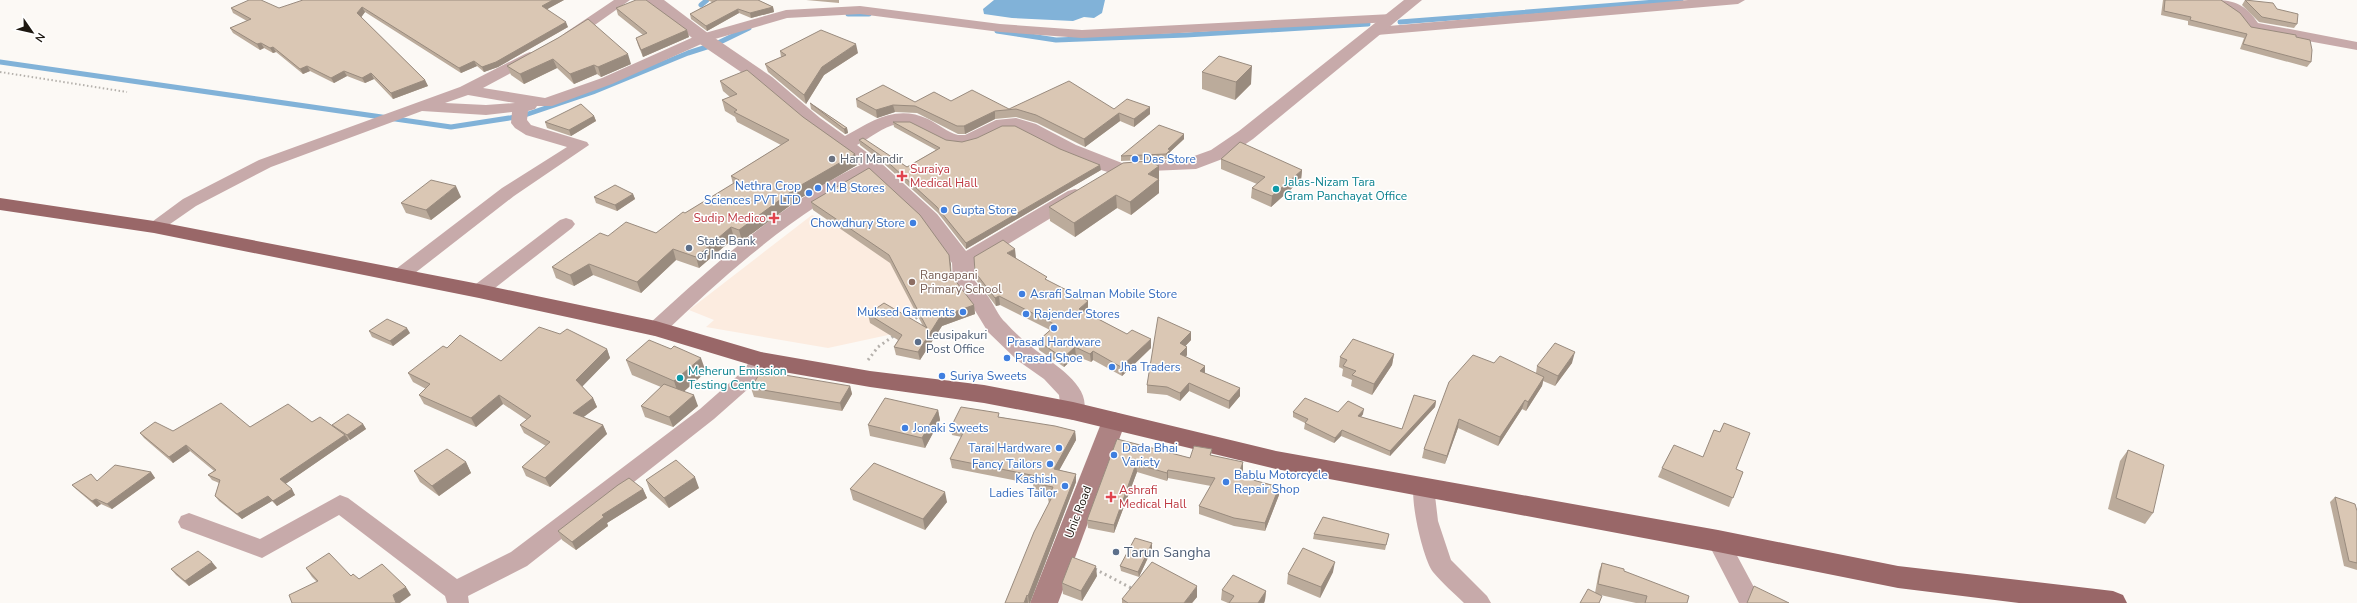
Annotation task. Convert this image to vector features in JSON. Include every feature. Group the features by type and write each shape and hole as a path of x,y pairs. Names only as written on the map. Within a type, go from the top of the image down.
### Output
{"main road":[{"path":"0,204 154,227 478,291 656,328 761,360 857,377 984,394 1073,411 1276,460 1718,540 1898,577 2113,603"},
{"name":"Unic Road","path":"1044,603 1114,421"}],"street":[{"path":"560,42 623,0"},
{"path":"654,0 710,42 766,81 813,122 873,166 930,218 963,262 964,283 979,299 996,327 1025,354 1052,373 1070,392 1073,411"},
{"path":"845,144 884,123 904,116 916,119 956,141 967,141 992,127 1008,123 1027,128 1063,146 1119,169 1189,165 1218,154 1246,135 1414,0"},
{"path":"1376,31 1738,0"},
{"path":"2220,0 2239,10 2248,18 2253,27 2305,35 2357,46"},
{"path":"418,107 520,114 786,14 863,5 1000,28 1082,34 1392,18"},
{"path":"154,227 178,209 261,164 370,123 467,90 546,49"},
{"path":"467,90 546,103"},
{"path":"399,276 508,192 581,145 526,129 520,114"},
{"path":"656,328 738,255 790,213 818,194 873,166"},
{"path":"963,262 1119,169"},
{"path":"478,291 566,224"},
{"path":"189,522 262,549 340,504 457,597 519,559 707,414 750,376 761,360"},
{"path":"1423,487 1427,521 1441,565 1479,603"},
{"path":"1718,540 1748,598 1760,603"}],"path":[{"path":"0,72 127,92"},
{"path":"906,326 926,311"},
{"path":"857,377 878,347 897,333"},
{"path":"1062,554 1081,561 1134,589"}],"shaded area":[{"path":"812,215 843,228 860,217 928,309 888,335 828,348 706,327 714,320 689,310"}],"water":[{"path":"994,0 1105,0 1102,13 1094,18 1084,17 1073,21 1012,18 984,14 983,9"}],"building":[{"path":"249,0 261,0 279,8 303,0 553,0 542,6 566,22 496,62 482,67 474,61 459,68 362,7 357,13 425,80 391,93 371,73 362,78 344,71 331,78 307,66 300,69 273,47 270,48 261,43 257,44 230,28 251,19 231,8"},
{"path":"636,0 646,0 687,30 641,50 636,38 647,33 616,8"},
{"path":"717,0 758,0 773,7 750,13 738,9 706,26 690,14"},
{"path":"2165,0 2221,0 2240,13 2251,27 2296,35 2296,37 2310,40 2312,50 2311,62 2243,44 2247,34 2190,20 2191,17 2164,11"},
{"path":"2245,0 2273,3 2277,9 2298,14 2297,24 2262,17"},
{"path":"588,19 628,54 598,67 594,65 570,74 553,59 520,74 507,66 558,38"},
{"path":"821,30 856,44 822,67 804,95 765,64 786,55 780,51"},
{"path":"1219,56 1252,66 1236,82 1202,72"},
{"path":"747,70 803,117 855,154 796,188 739,230 731,227 696,257 673,249 637,282 589,264 570,275 552,267 600,233 608,236 626,222 656,233 683,212 685,213 739,180 731,176 789,140 734,112 737,110 722,100 737,94 720,81"},
{"path":"1069,81 1114,109 1127,99 1150,107 1134,119 1119,113 1084,139 1036,115 1016,109 995,111 964,126 957,126 915,106 893,105 876,110 856,99 883,85 915,102 934,92 951,101 972,90 1009,109"},
{"path":"810,103 847,128 844,129"},
{"path":"581,104 594,116 569,130 545,122"},
{"path":"893,122 910,122 946,140 962,142 977,138 1002,126 1015,126 1060,149 1100,165 966,243 937,207 880,155 859,140 863,138 907,167 940,148"},
{"path":"1159,125 1184,134 1168,149 1170,150 1166,154 1121,156"},
{"path":"1240,142 1302,170 1272,196 1252,188 1265,177 1221,159"},
{"path":"1149,161 1159,166 1148,174 1159,179 1130,202 1116,195 1074,223 1049,207 1123,163"},
{"path":"869,168 920,215 949,255 951,275 974,305 940,317 918,352 894,347 902,335 868,314 884,303 927,328 889,255 811,202"},
{"path":"431,180 456,186 426,210 401,203"},
{"path":"615,185 633,194 615,205 594,197"},
{"path":"1003,240 1015,249 1007,253 1047,277 1045,279 1088,301 1079,309 1127,334 1132,330 1151,339 1121,367 1093,351 1090,354 1075,347 1063,358 1038,341 1056,325 999,296 995,298 975,272 974,257"},
{"path":"1158,317 1191,332 1180,343 1187,347 1180,354 1205,366 1200,371 1240,388 1229,401 1189,383 1180,393 1167,387 1147,385"},
{"path":"387,319 407,328 390,341 369,331"},
{"path":"539,327 560,334 567,329 607,349 576,380 593,398 573,413 603,425 545,478 522,467 550,442 520,425 531,416 499,395 471,418 419,395 430,384 408,373 443,346 447,348 460,335 501,361"},
{"path":"1353,339 1394,354 1374,384 1352,375 1356,371 1343,366 1347,360 1340,357"},
{"path":"649,340 671,349 674,346 701,358 674,381 626,360"},
{"path":"1555,343 1575,352 1558,376 1537,366"},
{"path":"1473,355 1494,363 1500,356 1544,377 1528,402 1525,400 1500,437 1459,419 1447,456 1424,449 1449,382"},
{"path":"761,371 850,386 840,403 751,388"},
{"path":"664,384 694,395 669,417 641,406"},
{"path":"1414,395 1436,401 1390,451 1342,430 1335,438 1305,423 1308,419 1293,412 1305,398 1338,412 1348,401 1364,409 1358,416 1402,429"},
{"path":"885,398 938,410 922,438 868,425"},
{"path":"221,403 250,427 288,404 312,422 320,417 345,435 280,479 292,489 273,501 268,496 237,514 215,496 220,480 208,475 216,470 186,445 169,457 140,433 155,422 173,431"},
{"path":"961,407 999,413 998,417 1055,426 1075,431 1054,469 1076,474 1024,603 1005,603 1034,532 1051,499 1048,498 1053,487 1033,483 1036,476 950,459 965,429 951,427"},
{"path":"348,414 363,424 347,435 332,425"},
{"path":"1724,423 1750,433 1736,469 1743,472 1733,498 1662,468 1674,445 1703,457 1714,430 1720,432"},
{"path":"1117,439 1190,458 1194,446 1212,449 1210,455 1243,462 1238,476 1279,487 1265,523 1234,518 1199,506 1215,478 1168,470 1167,473 1136,464 1114,525 1087,520"},
{"path":"447,449 466,462 432,486 414,471"},
{"path":"2128,450 2164,465 2153,513 2116,498"},
{"path":"676,460 695,477 664,498 646,480"},
{"path":"874,463 945,492 923,519 850,489"},
{"path":"115,465 151,472 107,504 96,499 92,501 72,485 91,474 97,481"},
{"path":"629,478 643,489 602,515 604,517 572,542 558,531 618,485"},
{"path":"2335,497 2355,504 2357,511 2357,563 2349,561"},
{"path":"1323,517 1389,534 1386,545 1314,534"},
{"path":"1135,538 1152,543 1138,572 1120,566"},
{"path":"1303,548 1335,562 1321,587 1288,574"},
{"path":"198,551 212,562 185,581 171,569"},
{"path":"329,553 351,576 353,574 359,579 382,564 406,587 393,595 396,603 292,603 289,595 318,581 306,568"},
{"path":"1072,557 1096,566 1081,591 1062,583"},
{"path":"1152,562 1197,586 1184,603 1128,603 1122,599"},
{"path":"1602,563 1624,569 1624,571 1689,596 1687,603 1645,603 1647,596 1598,584"},
{"path":"1233,575 1266,591 1258,603 1229,603 1234,596 1222,590"},
{"path":"1754,586 1789,603 1747,603"},
{"path":"1588,589 1602,596 1599,603 1580,603"}],"waterway":[{"path":"701,5 707,0"},
{"path":"1400,22 1681,0"},
{"path":"848,14 869,14"},
{"path":"997,31 1056,40 1186,35 1368,24"},
{"path":"0,62 451,127 522,116 593,92 688,53 716,44 749,28"}],"place":[{"name":"Hari Mandir","path":"832,159"},
{"name":"Das Store","path":"1135,159"},
{"name":"Suraiya Medical Hall","path":"902,176"},
{"name":"M.B Stores","path":"818,188"},
{"name":"Jalas-Nizam Tara Gram Panchayat Office","path":"1276,189"},
{"name":"Nethra Crop Sciences PVT LTD","path":"809,193"},
{"name":"Gupta Store","path":"944,210"},
{"name":"Sudip Medico","path":"774,218"},
{"name":"Chowdhury Store","path":"913,223"},
{"name":"State Bank of India","path":"689,248"},
{"name":"Rangapani Primary School","path":"912,282"},
{"name":"Asrafi Salman Mobile Store","path":"1022,294"},
{"name":"Muksed Garments","path":"963,312"},
{"name":"Rajender Stores","path":"1026,314"},
{"name":"Prasad Hardware","path":"1054,328"},
{"name":"Leusipakuri Post Office","path":"918,342"},
{"name":"Prasad Shoe","path":"1007,358"},
{"name":"Jha Traders","path":"1112,367"},
{"name":"Suriya Sweets","path":"942,376"},
{"name":"Meherun Emission Testing Centre","path":"680,378"},
{"name":"Jonaki Sweets","path":"905,428"},
{"name":"Tarai Hardware","path":"1059,448"},
{"name":"Dada Bhai Variety","path":"1114,455"},
{"name":"Fancy Tailors","path":"1050,464"},
{"name":"Bablu Motorcycle Repair Shop","path":"1226,482"},
{"name":"Kashish Ladies Tailor","path":"1065,486"},
{"name":"Ashrafi Medical Hall","path":"1111,497"},
{"name":"Tarun Sangha","path":"1116,552"}]}
